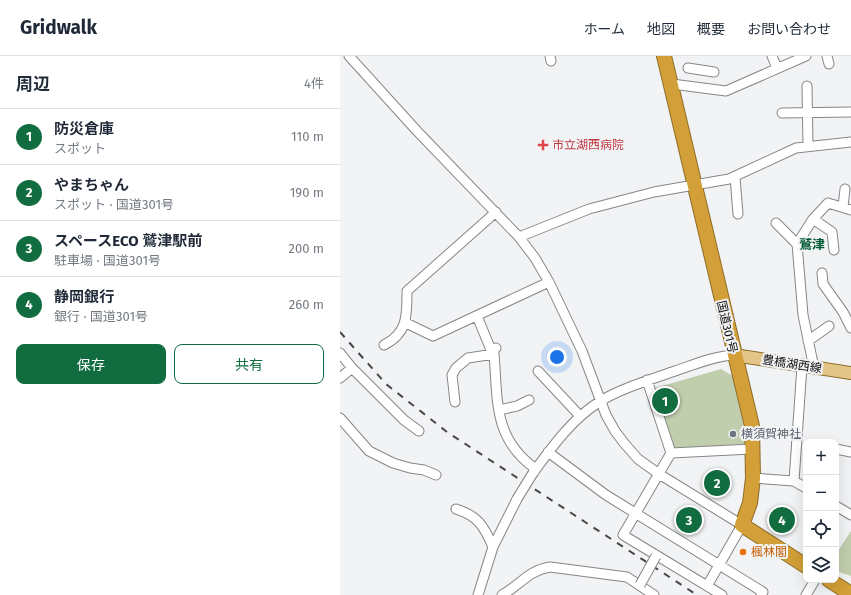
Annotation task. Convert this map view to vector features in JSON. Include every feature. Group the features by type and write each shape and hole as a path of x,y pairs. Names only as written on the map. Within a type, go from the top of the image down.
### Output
{"highway":[{"name":"国道301号","path":"664,56 672,84 694,184 752,426 753,478 750,503 742,525"},
{"path":"742,525 803,564"},
{"path":"834,583 851,594"}],"main road":[{"name":"豊橋湖西線","path":"734,355 851,373"}],"street":[{"path":"349,56 417,131 519,236 549,282 582,351 600,401 615,431 624,443 638,459 659,474 742,525 707,586"},
{"path":"772,56 784,68"},
{"path":"672,84 729,90 784,68 805,56"},
{"path":"688,68 714,72"},
{"path":"699,70 700,88"},
{"path":"807,86 808,146"},
{"path":"782,113 851,112"},
{"path":"519,236 589,210 654,192 735,178 796,148 851,142"},
{"path":"735,178 738,214"},
{"path":"814,368 803,315 797,244 813,219 828,203 847,208 845,189"},
{"path":"384,345 396,337 406,323 407,291 496,212"},
{"path":"813,219 832,232 834,250"},
{"path":"776,223 797,244"},
{"path":"822,273 822,284 843,312 851,328"},
{"path":"406,323 433,336 549,282"},
{"path":"477,316 491,350 496,348"},
{"path":"808,340 829,326"},
{"path":"340,353 352,368 404,420 418,431"},
{"path":"455,402 452,375 456,368 468,358 494,354 501,426 507,438 535,471"},
{"path":"478,595 493,547 517,499 548,452 580,416 600,401 647,380 688,366 734,355"},
{"path":"794,480 802,443 802,366"},
{"path":"340,378 352,368"},
{"path":"538,371 580,416"},
{"path":"647,380 671,453 634,513 623,535 722,595"},
{"path":"499,410 517,406 529,400"},
{"path":"340,418 369,451 393,463 424,470 436,475"},
{"path":"671,453 752,449"},
{"path":"839,450 851,452"},
{"path":"548,452 606,495 720,564 763,592 761,595"},
{"path":"753,478 794,480 803,486"},
{"path":"839,508 851,515"},
{"path":"456,509 470,514 485,529 493,547"},
{"path":"642,589 656,556"},
{"path":"502,595 513,589 538,569 550,567 627,577 642,589 654,595"},
{"path":"806,595 813,583"}],"green space":[{"path":"721,369 733,376 743,422 745,444 677,449 673,447 655,388"},
{"path":"851,531 851,576 839,572 839,549"}],"railway":[{"path":"340,332 386,384 447,432 697,595"}],"place":[{"name":"市立湖西病院","path":"543,145"},
{"name":"防災倉庫","path":"665,401"},
{"name":"横須賀神社","path":"733,434"},
{"name":"やまちゃん","path":"717,483"},
{"name":"スペースECO 鷲津駅前","path":"689,520"},
{"name":"静岡銀行","path":"782,520"},
{"name":"楓林閣","path":"743,552"}],"district":[{"name":"鷲津","path":"812,244"}]}
